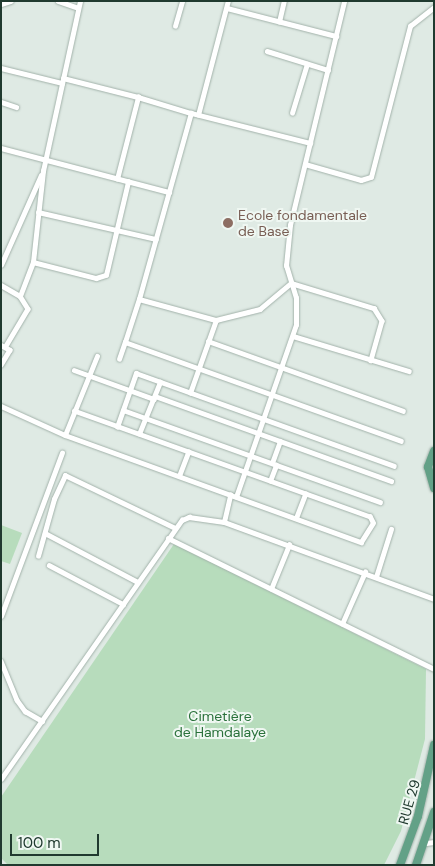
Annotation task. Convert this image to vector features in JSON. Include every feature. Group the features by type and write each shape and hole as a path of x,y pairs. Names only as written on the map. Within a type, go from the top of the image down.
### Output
{"main road":[{"path":"433,454 428,478 434,488"},
{"name":"RUE 29","path":"400,865 418,816 434,745"},
{"path":"416,865 430,843 434,812"}],"street":[{"path":"1,4 11,1"},
{"path":"58,1 78,8"},
{"path":"20,296 33,262 43,171 80,1"},
{"path":"175,26 182,1"},
{"path":"198,115 228,1"},
{"path":"236,497 293,336 297,313 286,266 287,246 344,1"},
{"path":"279,22 282,2"},
{"path":"305,164 361,180 371,177 410,26 434,7"},
{"path":"227,8 336,36"},
{"path":"267,51 328,70"},
{"path":"292,113 307,64"},
{"path":"1,68 138,97 198,115 310,143"},
{"path":"117,179 138,97"},
{"path":"1,102 16,106"},
{"path":"119,359 139,299 191,112"},
{"path":"1,148 169,192"},
{"path":"1,265 43,171"},
{"path":"33,262 102,278 106,275 128,182"},
{"path":"38,212 156,239"},
{"path":"139,299 216,320 260,309 291,283"},
{"path":"291,283 374,308 382,321 371,360"},
{"path":"1,285 20,296 28,309 4,345 10,350 1,365"},
{"path":"190,393 216,320"},
{"path":"293,336 409,371"},
{"path":"208,341 403,411"},
{"path":"125,342 401,441"},
{"path":"65,435 96,356"},
{"path":"74,370 391,481"},
{"path":"117,426 136,373 394,466"},
{"path":"139,434 160,382"},
{"path":"1,406 65,435 362,542 373,523 370,517 74,411"},
{"path":"123,410 380,502"},
{"path":"270,481 280,441"},
{"path":"179,476 188,452"},
{"path":"1,616 62,453"},
{"path":"38,556 65,475 175,528"},
{"path":"296,518 305,494"},
{"path":"224,522 230,495"},
{"path":"1,779 175,528 189,517 224,522 376,576 434,599"},
{"path":"376,576 391,529"},
{"path":"45,533 138,582"},
{"path":"168,538 434,669"},
{"path":"271,589 289,545"},
{"path":"49,565 123,604"},
{"path":"342,624 365,572"},
{"path":"1,661 17,700 25,711 42,721"}],"green space":[{"path":"1,525 22,533 10,564 1,561"},
{"name":"Cimetière de Hamdalaye","path":"174,544 426,669 425,739 401,831 384,865 8,865 1,858 1,797"}],"place":[{"name":"Ecole fondamentale de Base","path":"228,223"}]}
